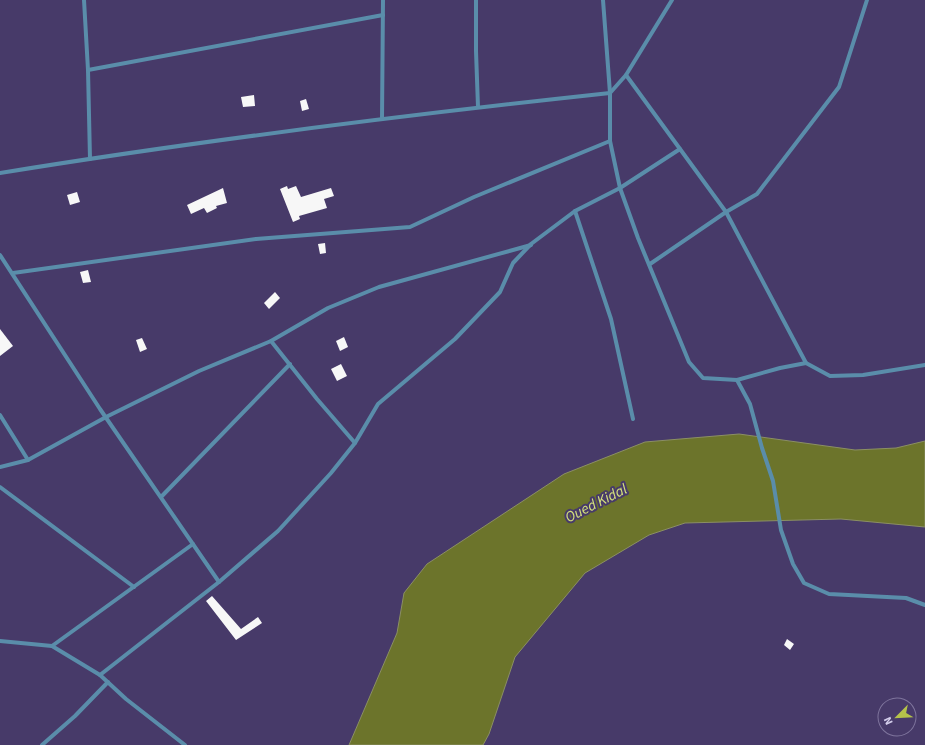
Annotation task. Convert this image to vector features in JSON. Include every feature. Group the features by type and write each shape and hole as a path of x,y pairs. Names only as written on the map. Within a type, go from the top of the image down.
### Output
{"street":[{"path":"84,0 88,70 90,158"},
{"path":"382,119 384,0"},
{"path":"476,0 478,107"},
{"path":"603,0 610,93 610,142 620,188 689,362 703,378 737,380 780,368 806,363"},
{"path":"0,173 90,158 382,119 610,93 626,75 672,0"},
{"path":"650,264 726,212 757,194 839,87 867,0"},
{"path":"88,70 383,15"},
{"path":"626,75 726,212 806,363 830,376 863,375 925,365"},
{"path":"13,273 256,239 410,227 474,197 610,142"},
{"path":"100,675 219,582 278,531 309,498 355,442 378,404 455,339 500,292 513,263 531,244 575,211 620,188 680,149"},
{"path":"575,211 611,319 633,419"},
{"path":"0,467 28,460 106,417 199,371 271,341 328,308 379,287 531,244"},
{"path":"0,255 106,417 162,496 219,582"},
{"path":"271,341 355,442"},
{"path":"162,496 290,364"},
{"path":"737,380 750,404 762,448 773,480 781,530 793,564 804,583 829,594 906,598 925,605"},
{"path":"0,415 28,460"},
{"path":"0,464 6,466"},
{"path":"0,487 134,587"},
{"path":"52,646 193,544"},
{"path":"0,641 52,646 100,675 126,699 185,745"},
{"path":"42,745 75,716 108,682"}],"water":[{"name":"Oued Kidal","path":"739,434 855,450 896,448 925,441 925,527 841,519 685,523 649,535 585,573 515,657 489,734 483,745 349,745 397,633 404,593 427,564 564,474 645,442"}],"building":[{"path":"254,95 255,106 243,107 241,97"},
{"path":"306,99 309,109 302,111 300,101"},
{"path":"287,186 288,189 296,186 301,197 331,188 334,196 324,199 327,208 299,216 300,219 293,222 280,189"},
{"path":"223,188 227,203 216,206 217,208 207,213 204,208 191,214 187,205"},
{"path":"77,192 80,202 70,205 67,195"},
{"path":"325,243 326,253 320,254 318,244"},
{"path":"88,270 91,282 83,283 80,272"},
{"path":"275,292 280,298 269,309 264,303"},
{"path":"0,329 13,346 0,356"},
{"path":"344,337 348,347 340,351 336,341"},
{"path":"142,338 147,349 140,352 136,340"},
{"path":"341,364 347,376 337,381 331,369"},
{"path":"212,596 241,629 258,617 262,623 236,640 206,601"},
{"path":"787,639 794,644 790,650 784,645"}]}
